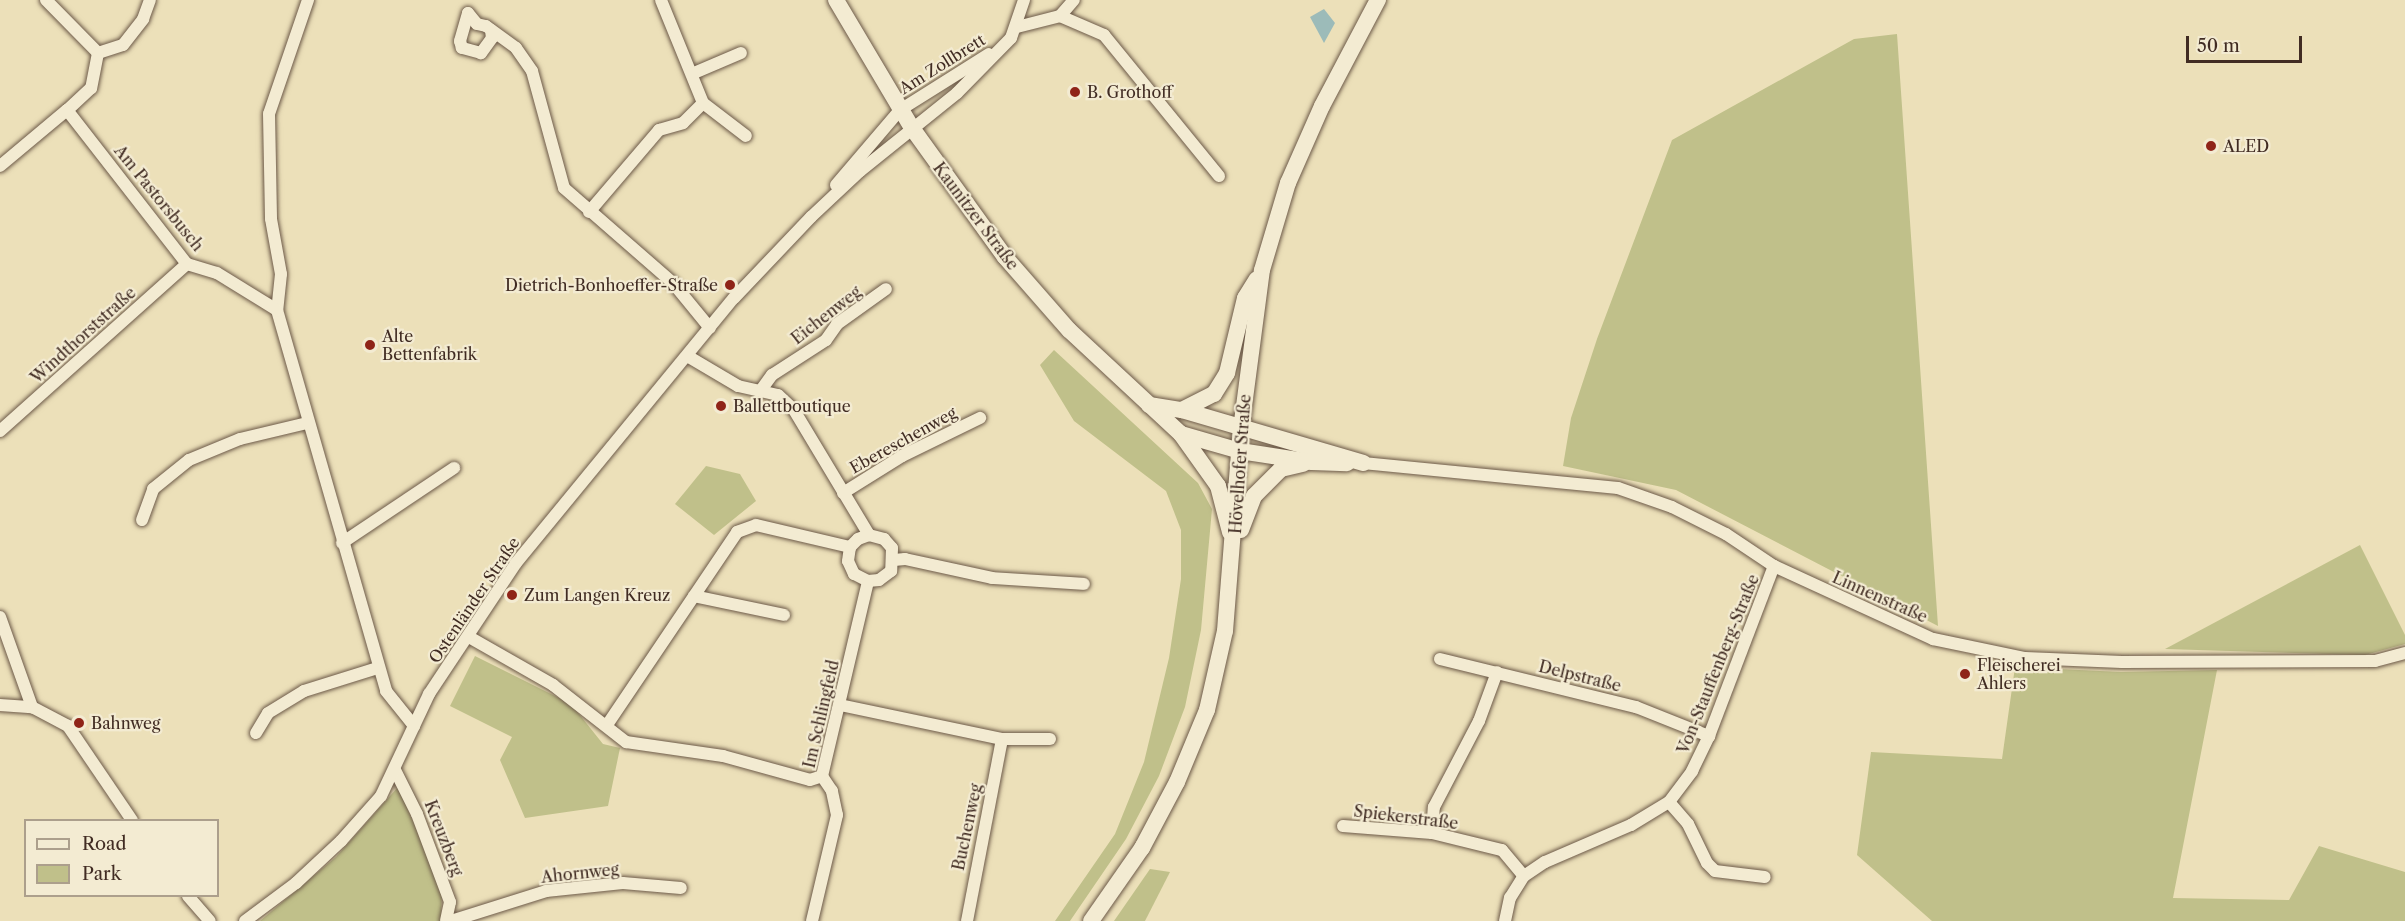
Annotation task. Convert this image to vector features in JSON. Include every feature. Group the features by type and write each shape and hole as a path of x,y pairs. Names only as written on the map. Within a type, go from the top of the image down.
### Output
{"main road":[{"name":"Kaunitzer Straße","path":"836,0 900,110 1005,257 1069,330 1181,434"},
{"name":"Hövelhofer Straße","path":"1091,921 1142,848 1177,782 1207,710 1225,631 1234,548 1241,429 1262,270 1288,183 1322,106 1378,0"},
{"path":"1182,410 1214,394 1223,380 1245,298 1262,270"},
{"path":"1149,405 1182,410 1363,463"},
{"path":"1181,434 1240,451 1312,462 1363,463"},
{"path":"1181,434 1218,486 1234,548"},
{"path":"1234,548 1254,495 1281,469 1312,462"}],"street":[{"path":"46,0 98,53"},
{"path":"98,53 123,45 143,19 150,0"},
{"path":"308,0 269,114 271,219 281,274 277,310 307,423 378,668 386,691 414,726"},
{"path":"661,0 694,73 703,104 746,136"},
{"path":"1024,0 1017,27 1060,16 1074,0"},
{"path":"1060,16 1104,35 1219,176"},
{"name":"Am Zollbrett","path":"912,128 957,93 1002,47 1017,27"},
{"path":"491,30 516,48 532,71 564,188 588,212 673,283 710,328"},
{"name":"Am Zollbrett","path":"900,110 1002,47"},
{"path":"0,166 91,87 98,53"},
{"path":"694,73 741,53"},
{"path":"588,212 659,130 683,123 703,104"},
{"name":"Am Pastorsbusch","path":"67,110 187,264 216,273 277,310"},
{"name":"Ostenländer Straße","path":"245,921 296,883 341,841 381,796 429,694 469,637 516,562 710,328 811,217 900,110"},
{"name":"Ostenländer Straße","path":"811,217 912,128"},
{"name":"Windthorststraße","path":"0,431 187,264"},
{"name":"Eichenweg","path":"761,390 772,375 826,340 837,324 886,289"},
{"path":"688,357 738,386 778,395 794,410 869,535"},
{"name":"Ebereschenweg","path":"843,493 902,456 980,418"},
{"path":"142,520 153,489 189,460 240,438 307,423"},
{"name":"Linnenstraße","path":"1363,463 1618,488 1672,507 1726,534 1774,566 1933,639 2025,658 2122,662 2375,661 2405,654"},
{"path":"342,543 454,468"},
{"path":"607,725 732,538 746,527 756,525 850,547"},
{"path":"869,535 884,539 892,548 894,560 891,570 879,580 868,581 854,574 848,561 850,547 858,539 869,535"},
{"path":"894,560 905,559 992,578 1084,584"},
{"name":"Von-Stauffenberg-Straße","path":"1506,921 1510,898 1524,876 1545,862 1631,825 1669,802 1692,771 1709,736 1774,566"},
{"name":"Im Schlingfeld","path":"812,921 837,815 832,791 822,776 868,581"},
{"path":"694,596 784,615"},
{"path":"0,617 32,707"},
{"path":"469,637 553,684 626,741 723,756 810,780 822,776"},
{"name":"Delpstraße","path":"1440,659 1636,707 1709,736"},
{"path":"256,733 268,713 304,691 378,668"},
{"path":"1432,833 1434,807 1479,721 1497,672"},
{"path":"0,705 32,707 68,726 131,819"},
{"path":"840,705 1002,740 1050,740"},
{"name":"Buchenweg","path":"967,921 1002,740"},
{"name":"Kreuzberg","path":"395,770 417,814 450,902 446,921"},
{"path":"1669,802 1688,824 1707,863 1715,871 1764,877"},
{"name":"Spiekerstraße","path":"1343,826 1432,833 1502,850 1524,876"},
{"name":"Ahornweg","path":"451,921 546,891 623,884 681,888"},
{"path":"189,897 210,921"}],"green space":[{"path":"1897,34 1938,626 1676,490 1563,466 1571,418 1597,339 1672,140 1854,39"},
{"path":"1054,350 1198,483 1212,509 1201,630 1185,707 1159,776 1126,839 1070,921 1055,921 1115,834 1144,762 1169,658 1181,579 1181,530 1166,491 1074,421 1040,365"},
{"path":"706,466 740,474 756,501 714,535 675,504"},
{"path":"2360,545 2405,635 2405,644 2365,655 2165,649"},
{"path":"475,656 571,704 603,744 620,748 608,806 525,818 500,760 512,737 450,706"},
{"path":"2015,667 2121,672 2217,670 2173,898 2289,900 2319,846 2405,872 2405,921 1932,921 1857,855 1871,752 2002,759"},
{"path":"398,787 442,888 441,921 260,921 336,857"},
{"path":"1150,869 1170,872 1145,921 1114,921"}],"water":[{"path":"1324,9 1335,23 1324,43 1310,17"}],"place":[{"name":"B. Grothoff","path":"1075,92"},
{"name":"ALED","path":"2211,146"},
{"name":"Dietrich-Bonhoeffer-Straße","path":"730,285"},
{"name":"Alte Bettenfabrik","path":"370,345"},
{"name":"Ballettboutique","path":"721,406"},
{"name":"Zum Langen Kreuz","path":"512,595"},
{"name":"Fleischerei Ahlers","path":"1965,674"},
{"name":"Bahnweg","path":"79,723"}]}
